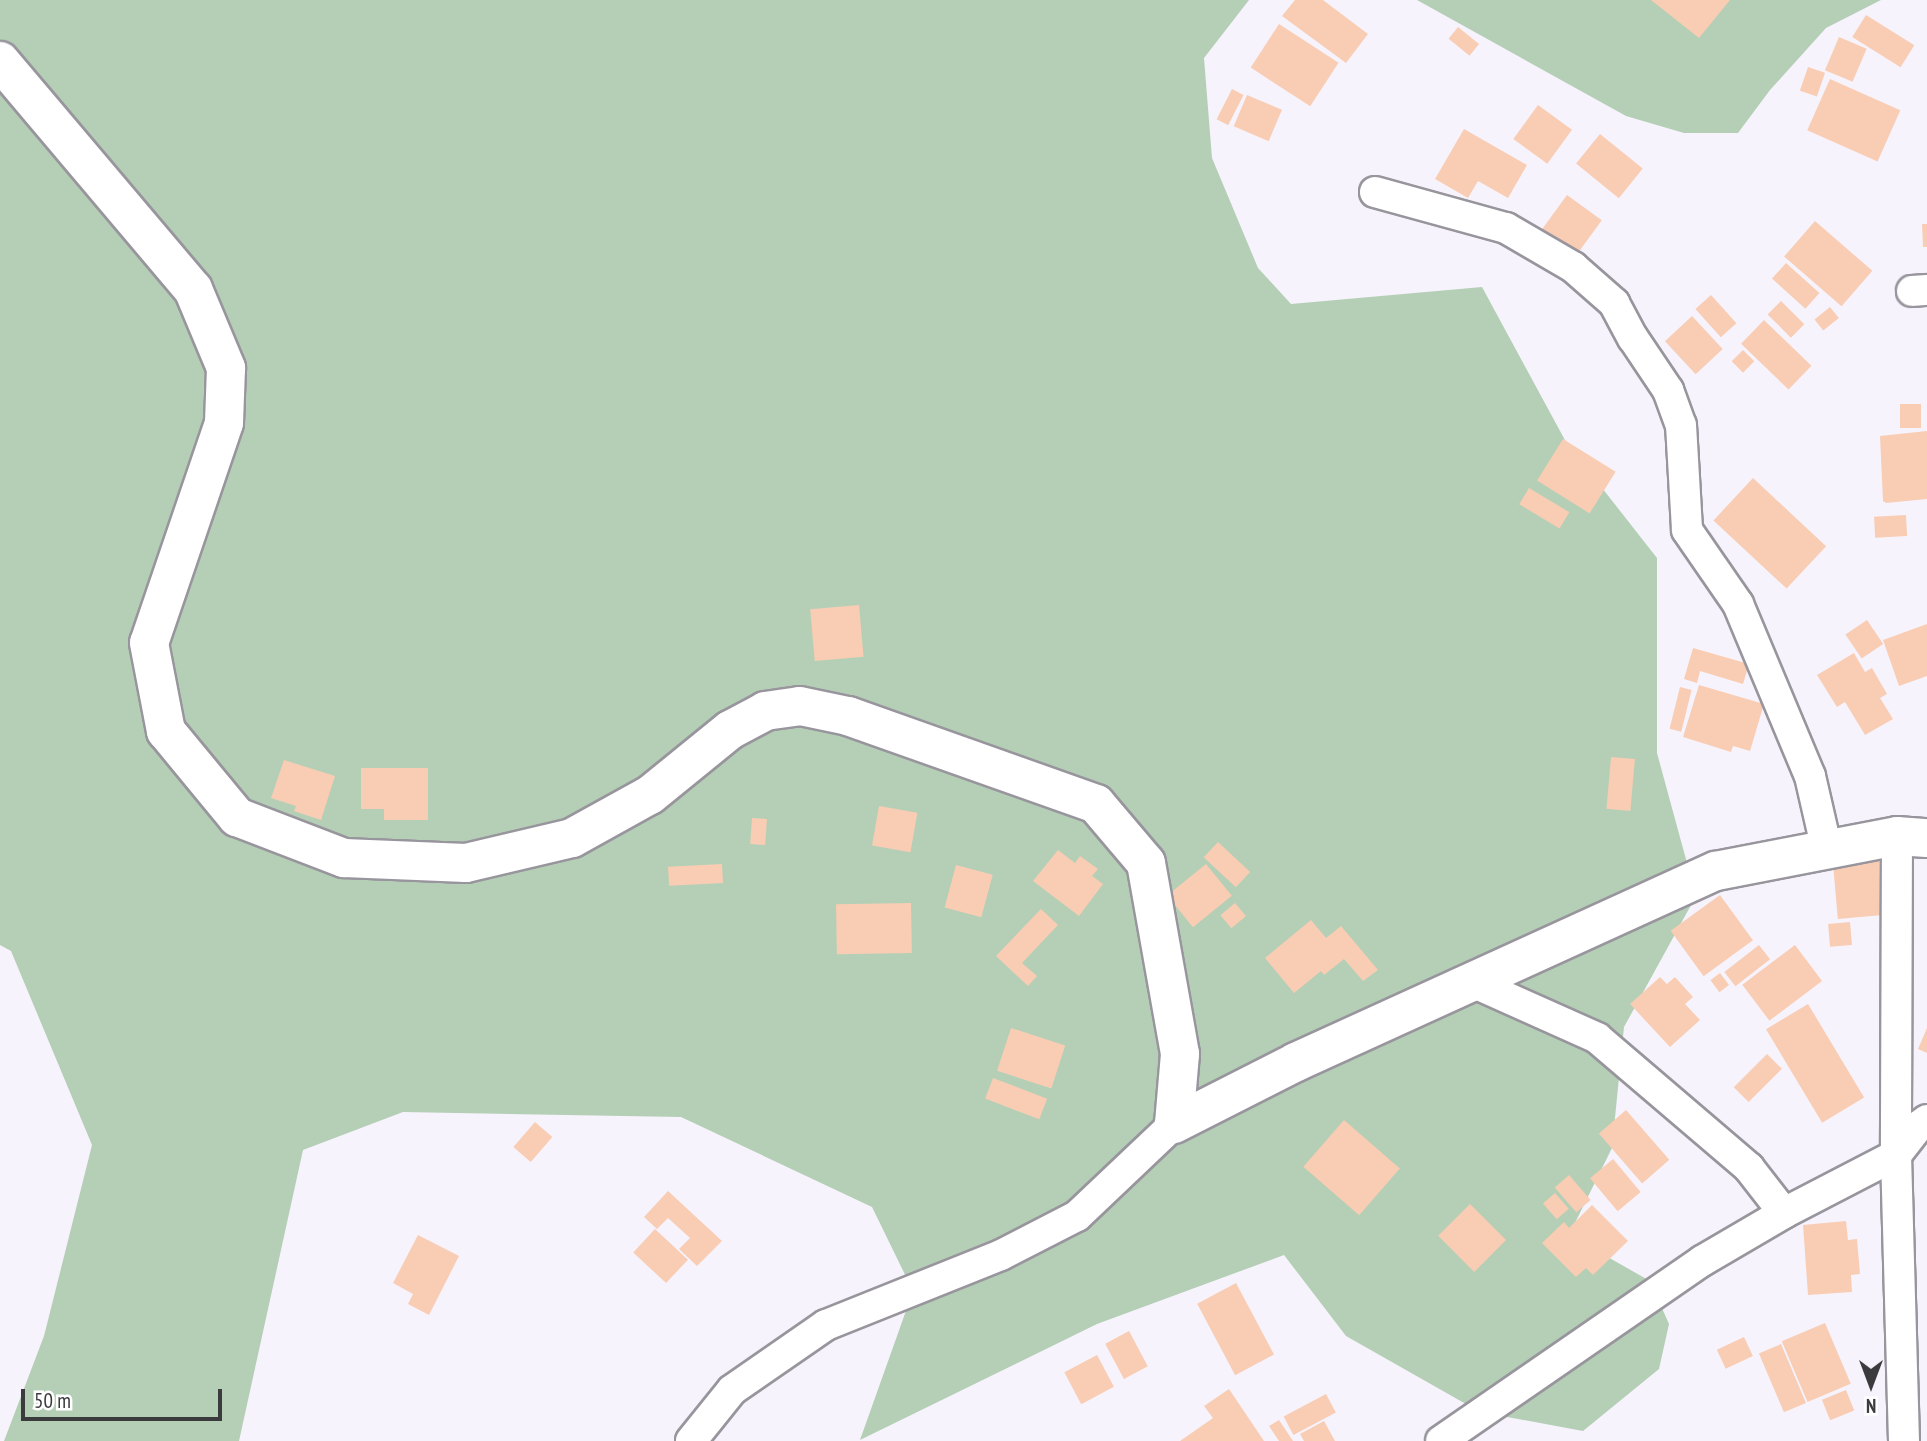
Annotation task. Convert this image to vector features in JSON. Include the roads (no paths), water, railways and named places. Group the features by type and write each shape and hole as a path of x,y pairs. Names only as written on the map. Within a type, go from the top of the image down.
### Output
{"street":[{"path":"0,61 193,289 226,368 224,423 149,643 166,731 237,817 344,858 466,863 572,838 650,795 730,730 765,711 800,706 848,716 1096,804 1146,863 1180,1054 1174,1124"},
{"path":"1375,192 1506,228 1573,267 1614,303 1633,338 1668,390 1681,425 1687,530 1738,604 1810,776 1827,850"},
{"path":"691,1441 732,1390 827,1325 1001,1255 1077,1216 1174,1124 1296,1062 1716,872 1827,850 1912,837 1896,1156 1904,1441"},
{"path":"1472,982 1597,1038 1749,1168 1784,1213"},
{"path":"1441,1441 1702,1261 1784,1213 1896,1156 1919,1126 1927,1120"}]}
